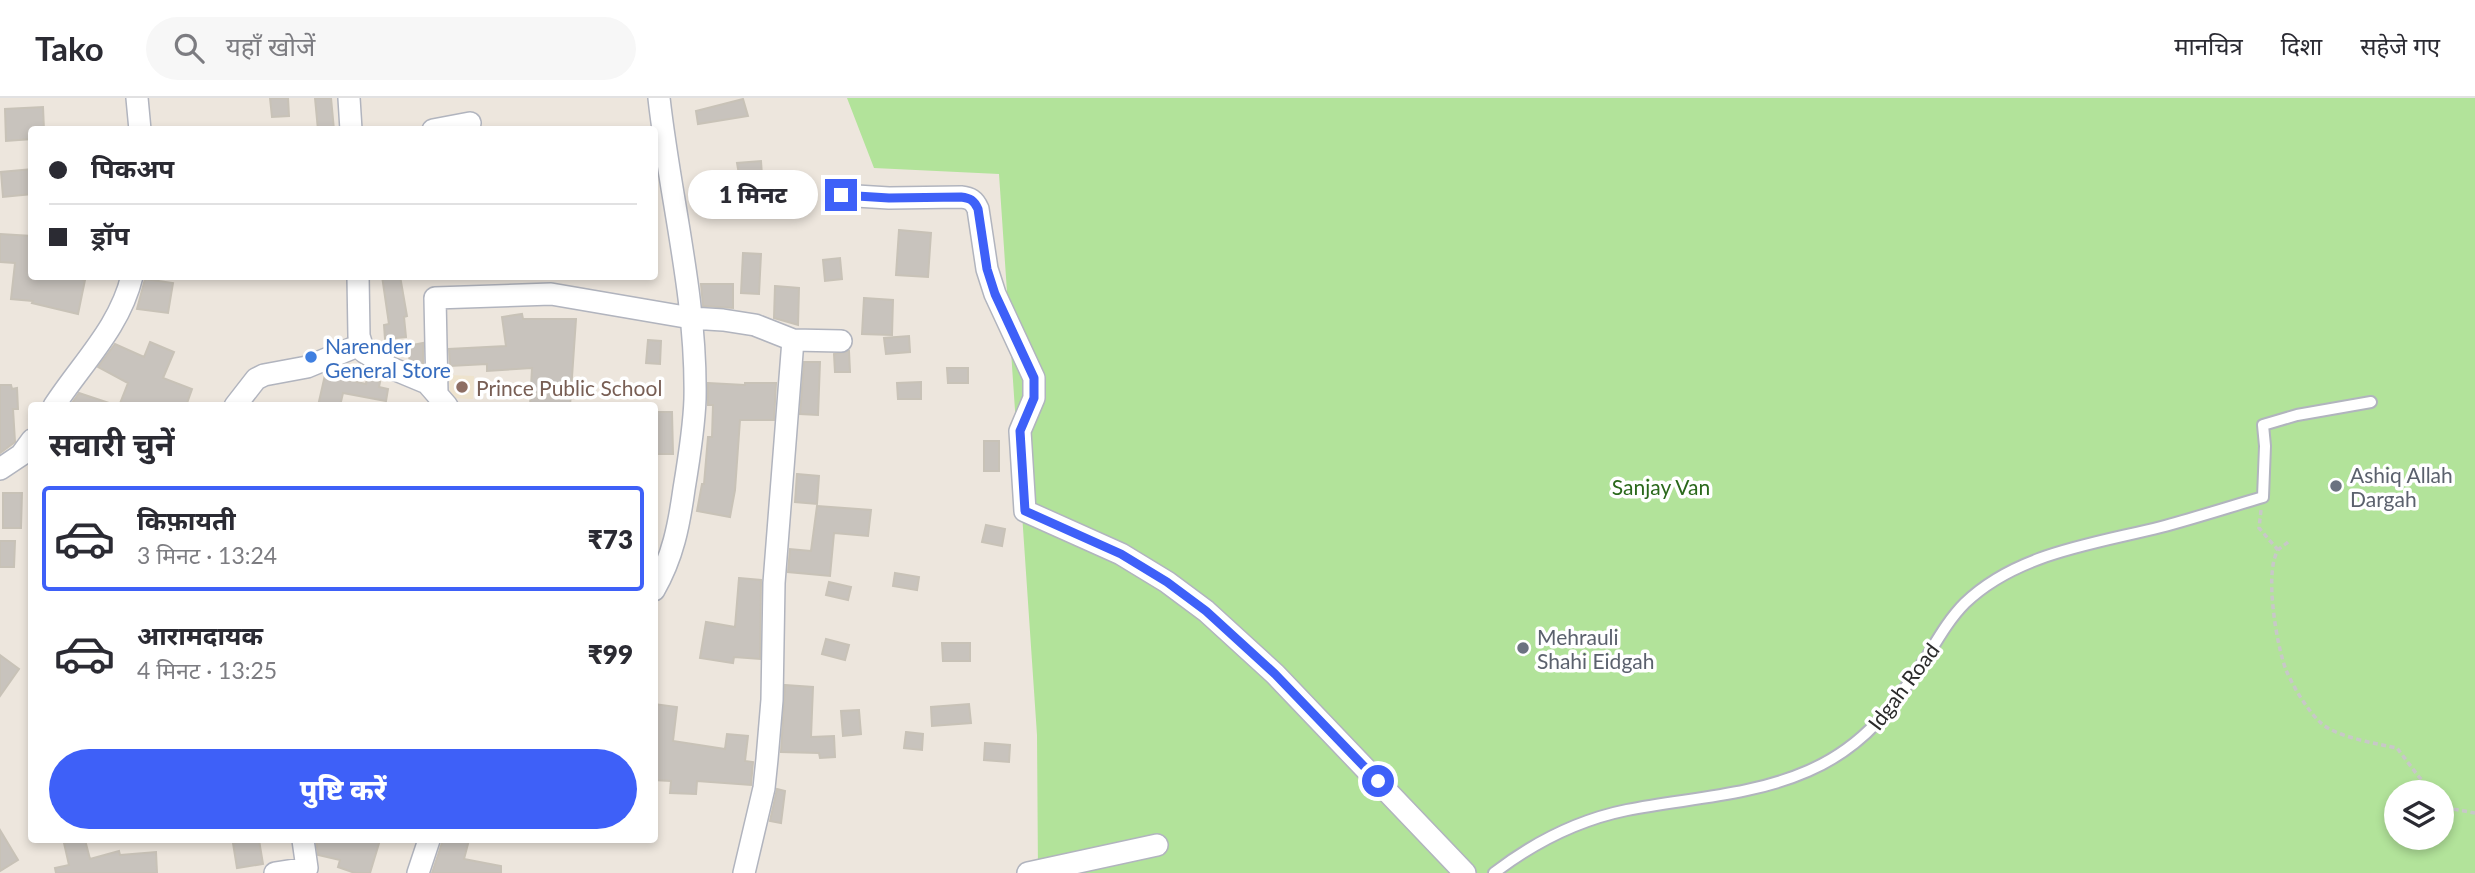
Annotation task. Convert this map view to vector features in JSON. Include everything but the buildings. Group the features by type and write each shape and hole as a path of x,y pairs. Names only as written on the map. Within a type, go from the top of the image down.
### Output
{"street":[{"path":"137,98 140,126"},
{"path":"349,98 351,126"},
{"path":"658,582 673,551 687,473 695,397 687,278 659,98"},
{"path":"454,126 470,123"},
{"path":"841,195 889,198 961,197 970,198 975,203 987,269 995,294 1034,378 1034,398 1020,431 1025,511 1121,554 1167,582 1206,611 1275,674 1465,873"},
{"path":"57,402 121,310 131,280"},
{"path":"358,280 360,345 364,352 391,368 427,383 442,400"},
{"path":"442,400 435,298 551,294 691,318 755,325 793,340 841,341"},
{"path":"744,873 764,788 767,759 772,700 774,583 793,340"},
{"path":"238,402 256,379 264,375 307,367 360,345"},
{"path":"0,468 21,455 28,445"},
{"path":"275,873 307,868 303,843"},
{"path":"418,873 428,843"},
{"path":"1028,873 1157,845"}],"lane":[{"path":"2263,497 2263,425 2297,415 2371,402"},
{"name":"Idgah Road","path":"1494,873 1535,845 1592,820 1626,810 1769,785 1808,771 1840,755 1868,734 1897,701 1947,626 1965,604 1989,584 2017,568 2059,552 2161,527 2263,497"}],"path":[{"path":"2263,497 2259,528 2278,550"},
{"path":"2288,542 2278,550 2274,563 2273,613 2286,670 2303,700 2323,725 2342,734 2397,748 2422,780"},
{"path":"2454,809 2475,813"}],"shaded area":[{"name":"Prince Public School","path":"449,375 474,376 473,399 450,398"}],"green space":[{"name":"Sanjay Van","path":"847,98 2475,98 2475,873 1038,873 1037,735 999,174 874,168"}],"place":[{"name":"Narender General Store","path":"311,357"},
{"name":"Prince Public School","path":"462,387"},
{"name":"Ashiq Allah Dargah","path":"2336,486"},
{"name":"Mehrauli Shahi Eidgah","path":"1523,648"}],"route":[{"path":"841,195 889,198 961,197 970,198 975,203 987,269 999,306 1034,378 1032,406 1020,431 1025,511 1121,554 1167,582 1206,611 1275,674 1378,781"}]}
